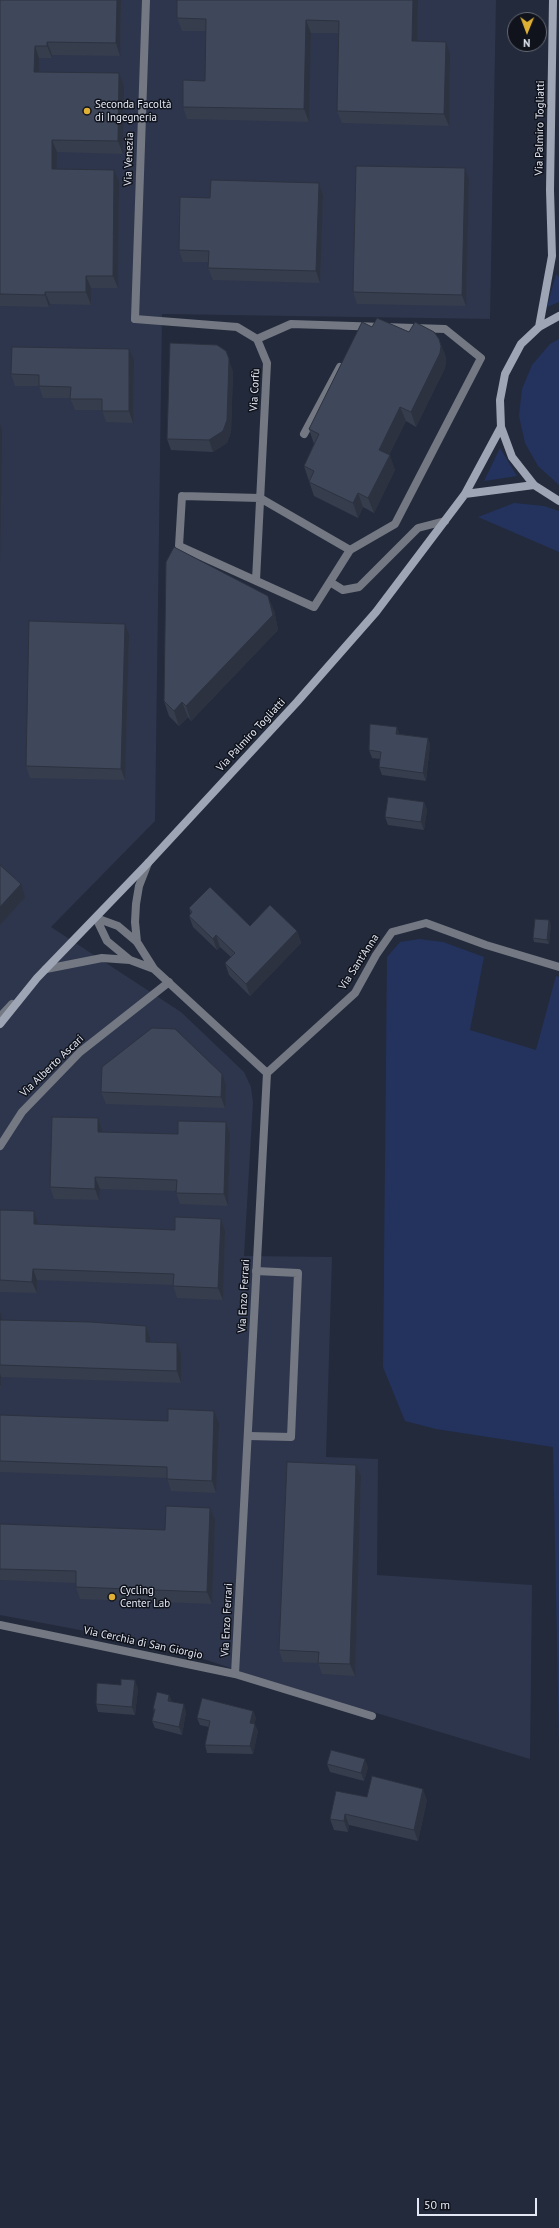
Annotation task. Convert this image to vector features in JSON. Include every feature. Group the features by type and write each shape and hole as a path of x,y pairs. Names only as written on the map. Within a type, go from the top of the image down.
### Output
{"main road":[{"name":"Via Palmiro Togliatti","path":"539,327 552,256 550,190 553,0"},
{"path":"552,256 559,262"},
{"path":"559,316 539,327 521,344 505,374 500,400 501,427 512,457 534,485 559,501"},
{"name":"Via Palmiro Togliatti","path":"0,1024 37,978 148,863 297,702 376,612 466,494 501,427"},
{"path":"466,494 534,485"}],"street":[{"name":"Via Venezia","path":"146,0 135,319 237,327 257,339"},
{"path":"257,339 291,324 360,329 445,329 482,358 396,524 350,550 314,607 179,546 182,496 260,498 350,550"},
{"name":"Via Corfù","path":"256,580 267,363 257,339"},
{"path":"304,434 344,360"},
{"path":"330,582 342,590 360,587 418,528 445,521"},
{"path":"137,942 135,922 136,904 139,886 148,863"},
{"path":"96,918 118,926 137,942 154,969 267,1073"},
{"path":"96,918 106,941 130,960"},
{"name":"Via Sant'Anna","path":"267,1073 355,993 376,955 392,932 426,924 486,945 559,967"},
{"path":"46,969 102,958 130,960 154,969"},
{"name":"Via Palmiro Togliatti","path":"0,1017 37,978"},
{"name":"Via Alberto Ascari","path":"0,1146 22,1112 80,1052 169,982"},
{"name":"Via Enzo Ferrari","path":"235,1674 249,1436 267,1073"},
{"path":"249,1436 291,1437 298,1273 256,1271"},
{"name":"Via Cerchia di San Giorgio","path":"0,1625 235,1674 372,1716"}],"shaded area":[{"path":"0,0 496,0 490,319 162,314 155,821 51,927 181,1012 244,1072 251,1087 253,1102 244,1256 332,1257 326,1457 378,1459 377,1575 532,1585 530,1759 266,1680 165,1646 0,1615"},
{"path":"556,274 559,277 559,302 547,307"},
{"path":"559,339 559,485 538,466 525,443 519,416 522,389 532,365 550,344"},
{"path":"500,448 517,476 484,481"},
{"path":"514,503 544,506 559,511 559,552 478,517"},
{"path":"419,939 443,942 484,957 470,1030 536,1050 556,976 559,977 559,1742 553,1447 436,1429 405,1421 383,1367 387,957 400,942"}],"building":[{"path":"0,0 117,0 116,43 47,42 47,46 35,46 34,72 119,73 118,141 52,140 52,169 114,170 113,276 86,276 86,292 45,292 45,295 0,294"},
{"path":"177,0 413,0 412,41 446,42 444,114 337,111 339,21 306,20 304,109 183,107 183,80 205,81 206,19 177,18"},
{"path":"356,166 465,168 462,295 353,292"},
{"path":"211,180 319,183 316,271 208,268 209,251 179,250 180,197 210,198"},
{"path":"377,318 409,332 415,322 434,332 439,339 441,346 440,353 411,412 400,407 379,450 390,455 368,498 358,493 353,503 309,482 314,471 304,466 319,434 309,429 362,322 372,327"},
{"path":"170,343 217,345 226,351 229,359 227,420 223,431 209,440 167,439"},
{"path":"12,347 129,349 129,411 102,411 102,399 70,399 71,387 39,386 39,375 11,374"},
{"path":"174,547 268,596 273,615 186,706 182,702 174,711 164,701 166,562"},
{"path":"29,621 125,624 121,769 26,766"},
{"path":"370,724 397,727 396,734 428,738 423,773 379,767 381,752 369,750"},
{"path":"388,797 424,802 421,822 385,817"},
{"path":"0,865 21,884 0,907"},
{"path":"210,887 250,926 270,905 297,931 246,984 225,963 235,953 216,935 213,939 189,916 192,912 189,908"},
{"path":"535,919 549,920 547,940 533,938"},
{"path":"152,1028 175,1029 222,1074 221,1097 101,1092 102,1067"},
{"path":"52,1117 98,1118 98,1132 178,1134 178,1121 226,1122 224,1194 176,1193 177,1180 95,1177 95,1189 50,1187"},
{"path":"0,1210 34,1211 34,1224 175,1230 175,1217 221,1219 218,1288 173,1286 174,1274 33,1269 32,1282 0,1280"},
{"path":"0,1320 90,1322 146,1326 146,1342 177,1343 177,1371 0,1365"},
{"path":"168,1409 214,1411 212,1481 167,1479 167,1467 0,1461 0,1415 168,1421"},
{"path":"287,1462 356,1465 350,1664 318,1663 319,1652 279,1650"},
{"path":"166,1506 210,1508 207,1592 76,1587 76,1571 0,1569 0,1524 165,1530"},
{"path":"121,1679 135,1680 132,1707 96,1704 97,1683 121,1685"},
{"path":"157,1692 169,1695 168,1701 184,1704 179,1727 152,1721"},
{"path":"202,1698 253,1711 250,1723 255,1724 250,1746 205,1745 210,1721 197,1718"},
{"path":"331,1750 365,1759 361,1773 327,1764"},
{"path":"372,1776 423,1789 414,1830 345,1814 344,1821 330,1819 336,1791 367,1797"}],"place":[{"name":"Seconda Facoltà di Ingegneria","path":"87,111"},
{"name":"Cycling Center Lab","path":"112,1597"}]}
